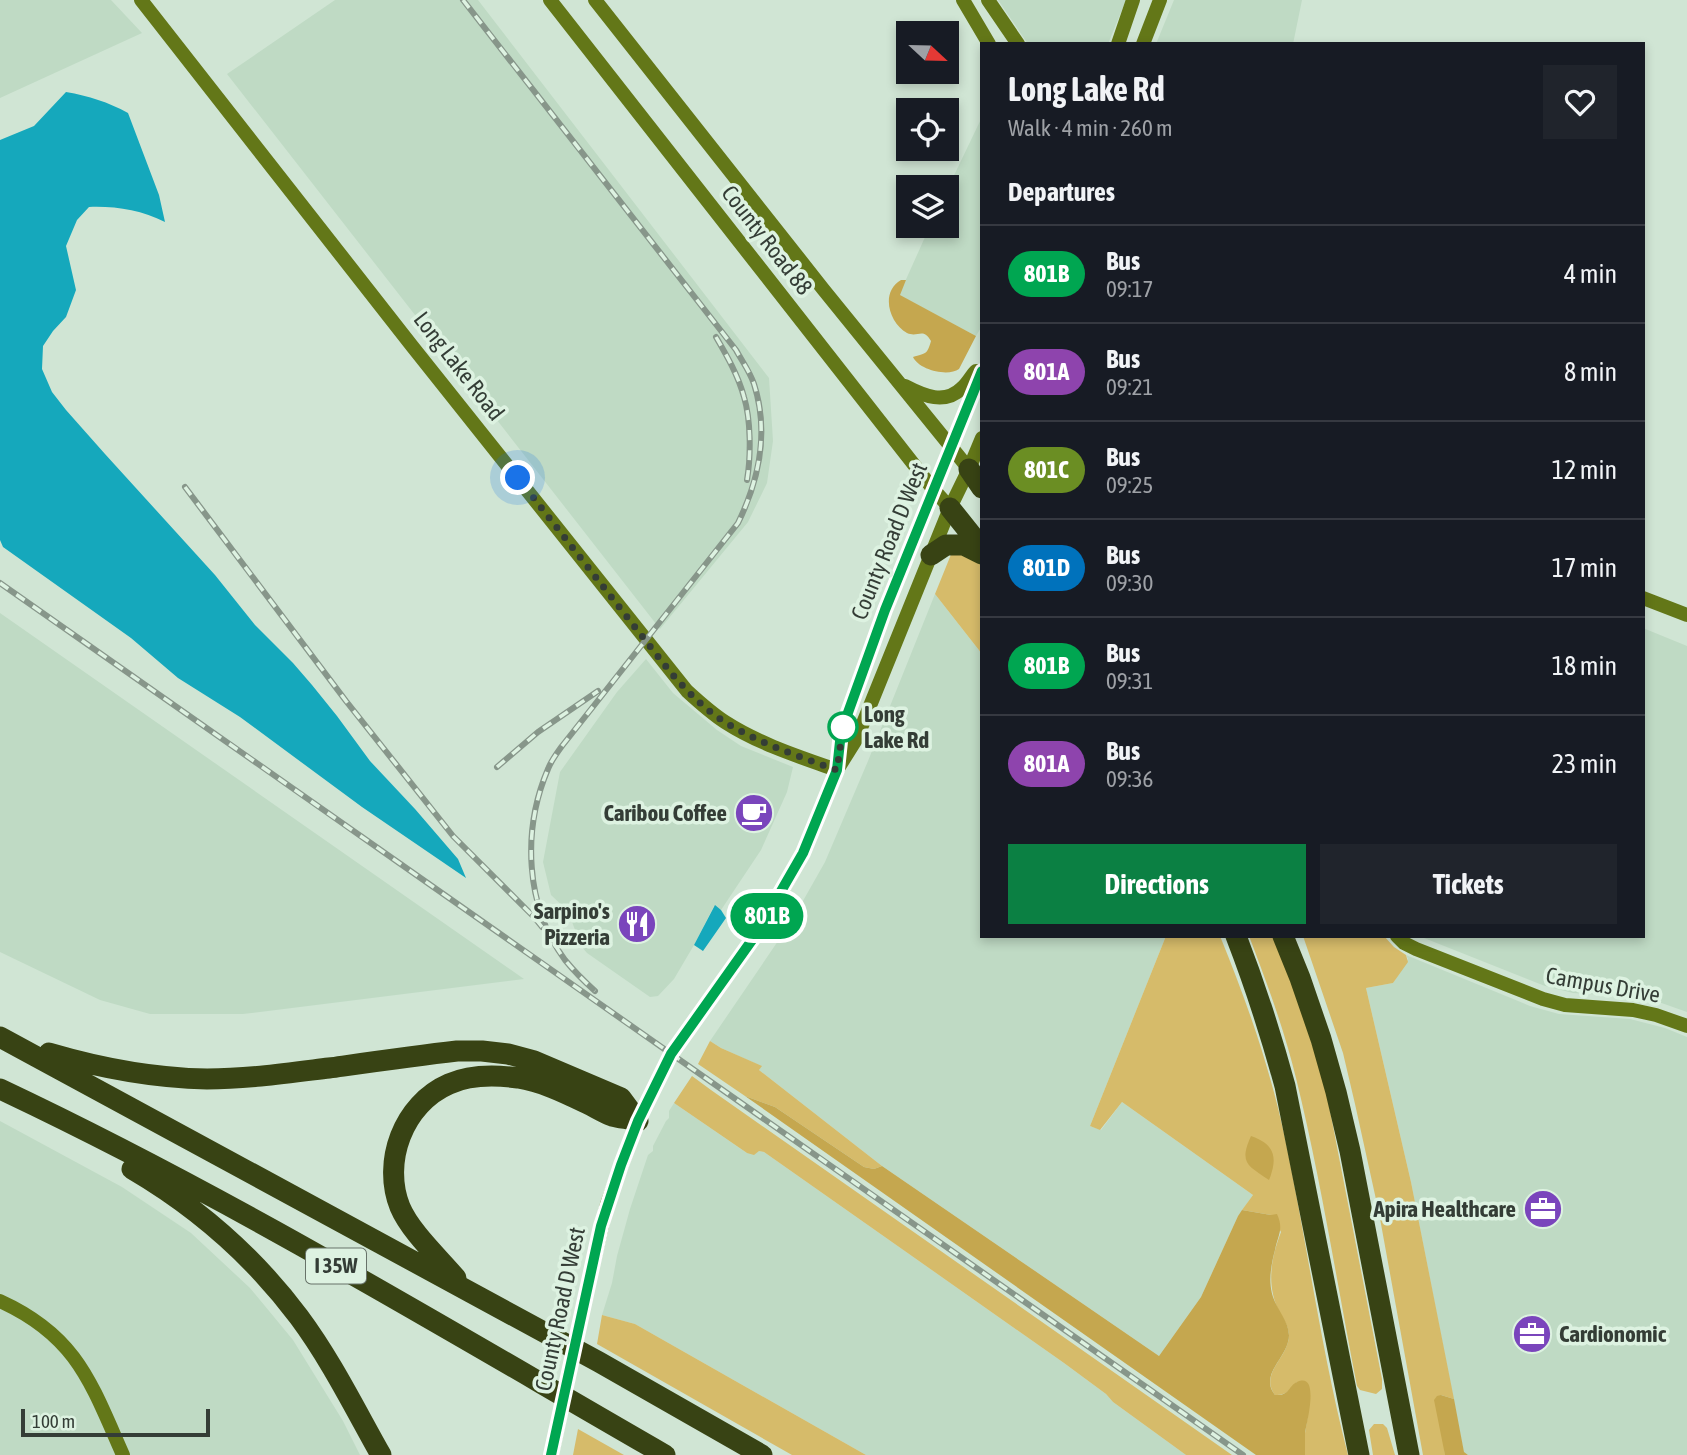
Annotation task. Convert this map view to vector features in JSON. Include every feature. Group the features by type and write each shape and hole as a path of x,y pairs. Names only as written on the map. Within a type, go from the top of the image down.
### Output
{"highway":[{"path":"969,470 980,485"},
{"path":"950,508 980,546"},
{"path":"931,555 946,545 964,545 980,553"},
{"path":"1237,938 1285,1086 1359,1455"},
{"path":"1284,938 1321,1039 1336,1092 1409,1455"},
{"path":"0,1037 101,1067 207,1079 290,1073 457,1051 508,1054 534,1061 621,1098 638,1121"},
{"name":"I 35W","path":"0,1037 599,1362 762,1455"},
{"path":"466,1290 406,1220 395,1190 394,1157 399,1139 406,1123 426,1099 450,1083 472,1078 517,1078 556,1089 612,1116 638,1121"},
{"path":"0,1091 153,1181 198,1213 250,1259 300,1319 381,1455"},
{"name":"I 35W","path":"0,1091 146,1161 256,1221 665,1455"}],"main road":[{"name":"Long Lake Road","path":"141,0 687,691 726,723 750,736 837,770"},
{"name":"County Road 88","path":"550,0 950,508"},
{"name":"County Road 88","path":"595,0 969,470"},
{"path":"963,0 988,42"},
{"path":"988,0 1017,42"},
{"path":"1119,42 1133,0"},
{"path":"1144,42 1160,0"},
{"path":"899,383 935,398 946,397 962,388 980,366"},
{"name":"County Road D West","path":"837,770 841,732 885,610 980,376"},
{"name":"County Road D West","path":"552,1452 607,1204 638,1121 671,1054 757,933 803,853 837,770 856,738 950,508 980,443"},
{"path":"1645,599 1687,615"},
{"name":"Campus Drive","path":"1399,938 1416,949 1543,999 1565,1005 1633,1010 1687,1026"},
{"path":"0,1301 40,1323 72,1354 95,1391 123,1455"}],"shaded area":[{"path":"0,0 111,0 142,33 0,98"},
{"path":"335,0 478,0 769,378 773,441 767,483 748,522 660,629 227,74"},
{"path":"998,0 1126,0 1109,42 1027,42"},
{"path":"1174,0 1302,0 1293,42 1157,42"},
{"path":"980,121 980,329 976,336 899,295 925,238 959,238 959,175 954,175"},
{"path":"906,280 900,295 976,336 959,369 948,372 934,371 916,362 913,357 925,353 931,341 923,334 907,333 892,315 889,299 894,285"},
{"path":"952,552 974,557 980,564 980,651 935,594"},
{"path":"935,594 980,651 980,938 1165,938 1090,1126 1101,1130 1122,1102 1253,1195 1238,1216 1201,1297 1159,1356 882,1166 759,1070 761,1066 710,1041 791,922 825,862"},
{"path":"0,613 524,979 243,1014 150,1014 100,1000 0,952"},
{"path":"1645,629 1687,646 1687,1012 1653,1000 1573,993 1545,986 1424,938 1645,938"},
{"path":"646,659 673,693 717,730 741,746 793,767 787,792 761,850 721,910 714,906 674,979 658,996 650,997 581,946 568,911 551,895 543,862 560,772 617,692"},
{"path":"1165,938 1221,938 1265,1061 1285,1138 1330,1376 1348,1455 1305,1455 1308,1415 1297,1382 1282,1395 1275,1395 1271,1387 1272,1373 1284,1352 1289,1336 1272,1291 1271,1272 1281,1232 1271,1215 1242,1210 1253,1195 1122,1102 1100,1130 1090,1126"},
{"path":"1250,938 1275,938 1292,981 1325,1085 1382,1379 1382,1389 1376,1394 1360,1390 1357,1386 1305,1116 1275,1006"},
{"path":"1304,938 1386,938 1406,955 1408,962 1393,983 1366,988 1411,1182 1454,1399 1441,1395 1445,1455 1423,1455 1379,1213 1343,1053"},
{"path":"1406,955 1530,1006 1559,1014 1630,1019 1687,1037 1687,1455 1464,1453 1411,1182 1366,988 1393,983 1408,959"},
{"path":"710,1041 762,1066 759,1070 882,1166 874,1169 864,1167 775,1107 745,1096 698,1064"},
{"path":"692,1076 1232,1455 1186,1455 1064,1363 764,1152 759,1151 754,1155 747,1153 674,1103"},
{"path":"745,1096 775,1107 864,1167 874,1169 882,1166 1159,1356 1201,1297 1242,1210 1277,1214 1280,1228 1271,1268 1271,1285 1275,1303 1287,1325 1289,1336 1270,1381 1275,1395 1286,1392 1297,1382 1304,1381 1309,1384 1305,1455 1256,1455"},
{"path":"674,1103 747,1153 764,1152 1064,1363 1186,1455 866,1455 635,1324 602,1315 630,1209 648,1155 653,1151"},
{"path":"0,1121 122,1187 191,1233 250,1288 293,1340 343,1421 360,1455 0,1455"},
{"path":"1251,1136 1270,1148 1274,1159 1269,1180 1247,1162 1247,1145"},
{"path":"602,1315 635,1324 866,1455 792,1455 597,1344"},
{"path":"1441,1395 1454,1399 1464,1452 1468,1455 1445,1455 1434,1400"},
{"path":"1374,1424 1383,1424 1387,1428 1395,1455 1373,1455 1369,1430"},
{"path":"578,1429 624,1455 573,1455"}],"water":[{"path":"66,92 98,100 128,113 159,195 165,222 137,212 99,207 89,207 77,220 66,246 76,290 66,317 43,346 42,369 52,392 215,575 255,625 312,685 370,761 458,859 466,878 362,807 240,717 178,678 131,638 3,547 0,540 0,140 34,126"},
{"path":"715,905 726,918 703,951 694,945"}],"railway":[{"path":"463,0 736,350 752,380 761,419 760,455 751,490 738,523 562,746 549,766 540,793 531,842 535,892 552,939 565,960 595,991"},
{"path":"716,337 742,389 746,406 750,438 747,480"},
{"path":"185,487 346,701 453,836 542,927"},
{"path":"0,583 1243,1455"},
{"path":"497,767 538,732 598,691"}],"bus line":[{"name":"801B","path":"551,1455 601,1226 613,1185 638,1121 671,1054 757,933 817,823 837,770 841,732 885,610 980,376"}],"place":[{"name":"Long Lake Rd","path":"843,727"},
{"name":"Caribou Coffee","path":"754,813"},
{"name":"Sarpino's Pizzeria","path":"637,924"},
{"name":"Apira Healthcare","path":"1543,1209"},
{"name":"Cardionomic","path":"1532,1334"}],"route":[{"path":"518,478 671,673 707,709 750,736 837,770 843,727"}]}
